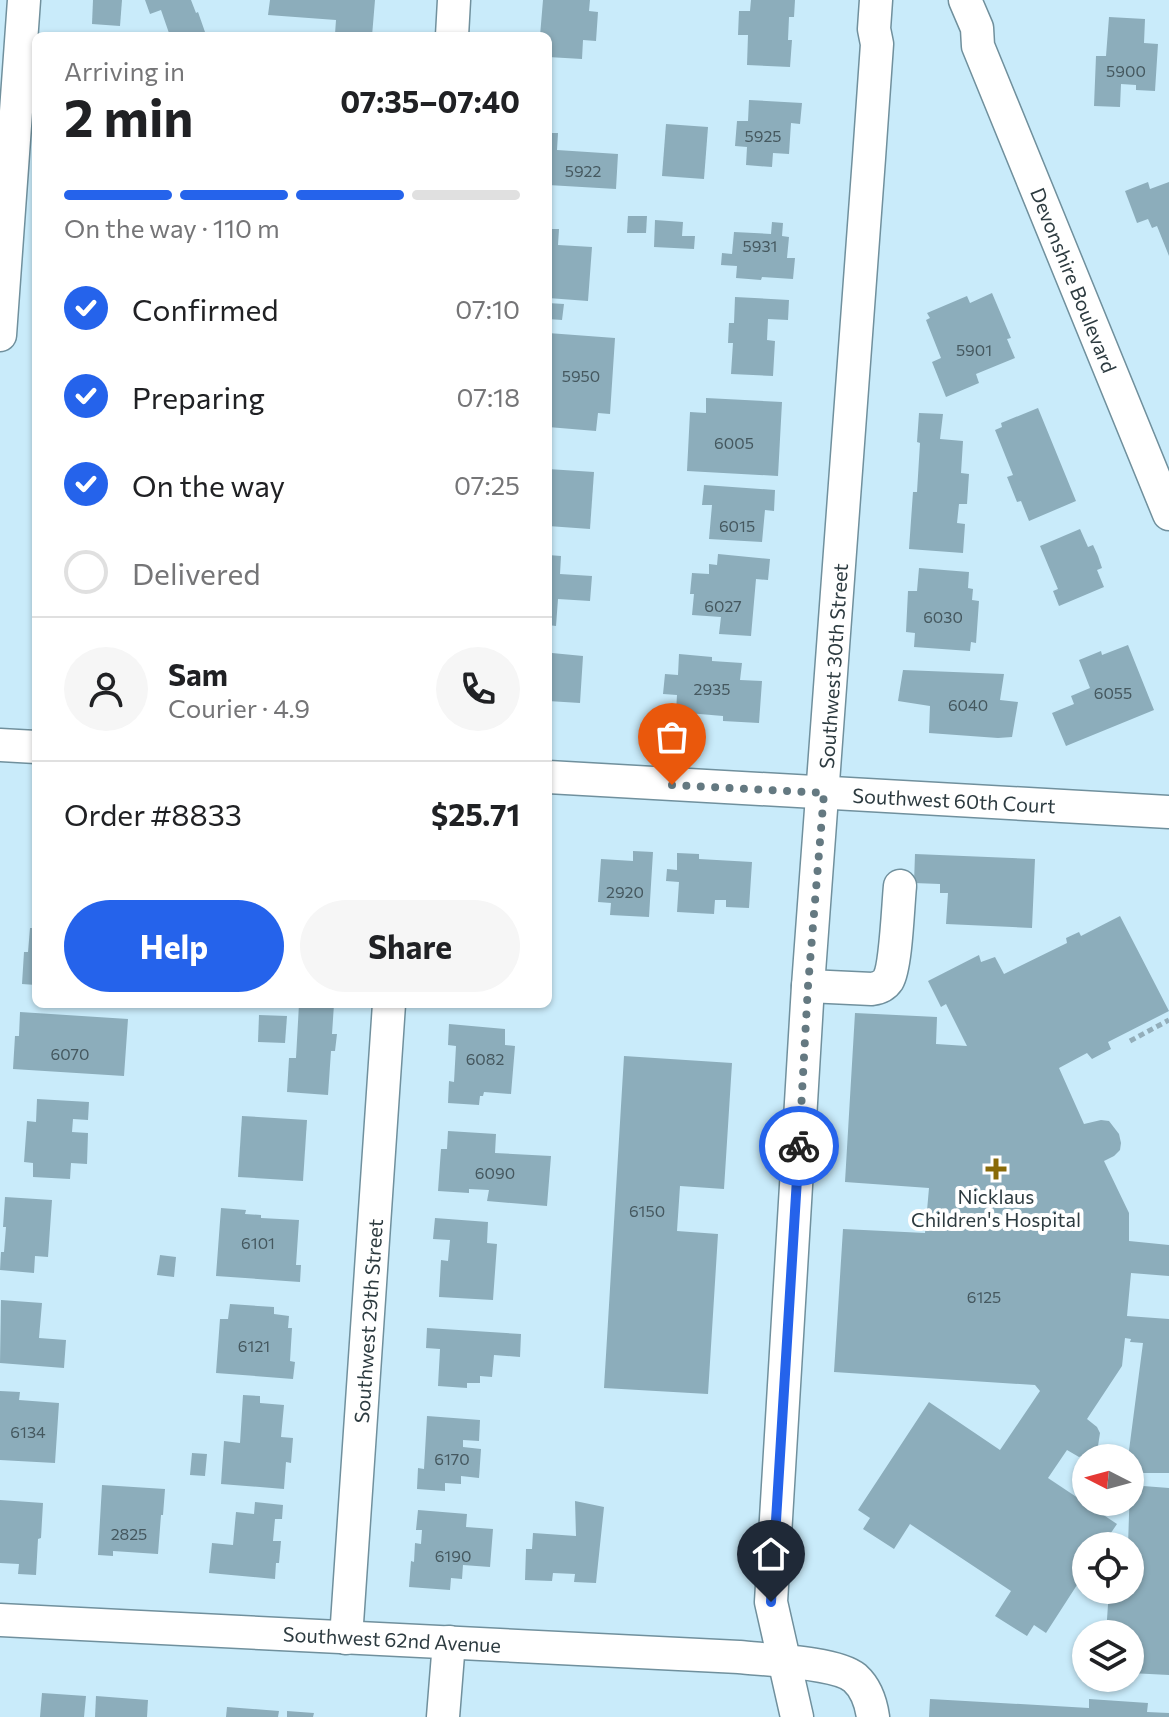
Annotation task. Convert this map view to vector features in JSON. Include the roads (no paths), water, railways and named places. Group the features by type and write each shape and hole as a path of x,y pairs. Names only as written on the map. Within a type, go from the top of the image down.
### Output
{"street":[{"path":"0,335 24,0"},
{"path":"452,32 454,0"},
{"name":"Southwest 30th Street","path":"797,1717 771,1602 808,986 877,44 874,29 876,0"},
{"name":"Southwest 30th Street","path":"877,44 883,34 889,0"},
{"name":"Devonshire Boulevard","path":"949,0 967,37 978,46"},
{"name":"Devonshire Boulevard","path":"965,0 977,28 978,46 1169,514"},
{"path":"0,745 32,747"},
{"name":"Southwest 60th Court","path":"552,777 1169,812"},
{"path":"808,986 877,989 887,982 893,964 900,886"},
{"name":"Southwest 29th Street","path":"346,1638 389,1008"},
{"name":"Southwest 62nd Avenue","path":"0,1620 784,1661 848,1673 866,1692 873,1717"},
{"path":"443,1717 449,1642"}],"place":[{"name":"Nicklaus Children's Hospital","path":"996,1169"}]}
